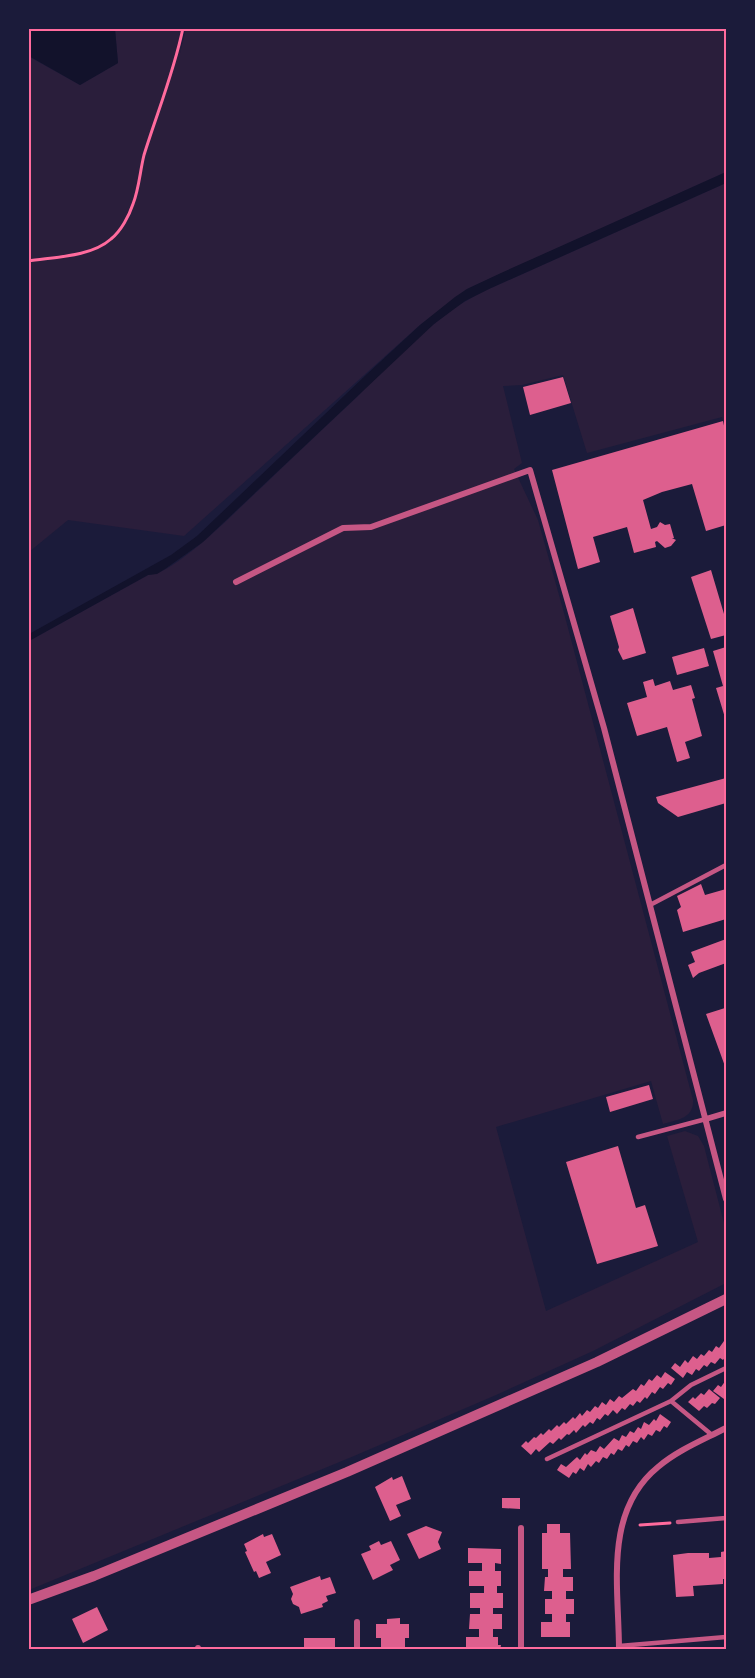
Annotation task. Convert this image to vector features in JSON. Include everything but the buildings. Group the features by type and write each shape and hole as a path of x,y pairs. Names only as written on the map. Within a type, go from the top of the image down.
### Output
{"street":[{"path":"236,582 343,528 371,527 530,470 603,728 726,1195"},
{"path":"706,1119 726,1113"},
{"path":"28,1600 94,1576 357,1467 597,1362 726,1299"},
{"path":"619,1648 618,1541 634,1494 657,1467 683,1450 726,1428"},
{"path":"520,1650 521,1528"},
{"path":"357,1622 357,1650"}],"lane":[{"path":"650,905 726,864"},
{"path":"638,1137 706,1119"},
{"path":"547,1459 671,1401 691,1385 726,1368"},
{"path":"671,1401 712,1436"},
{"path":"678,1522 726,1518"},
{"path":"619,1648 726,1637"}],"path":[{"path":"28,261 73,256 84,252 111,240 124,224 134,204 144,155 176,60 183,28"},
{"path":"640,1525 678,1522"}],"shaded area":[{"path":"29,28 115,29 118,63 80,85 29,56"},
{"path":"186,28 726,29 726,172 467,289 420,325 184,536 68,520 29,552 28,56 80,85 118,63 115,29 183,29 180,53"},
{"path":"726,172 726,183 465,301 434,324 203,542 157,574 148,575 29,641 29,634 171,555 197,536 367,374 420,325 455,297 501,273"},
{"path":"726,183 726,432 722,417 587,453 563,375 522,385 503,386 522,463 514,469 538,520 693,1106 684,1117 663,1124 651,1081 496,1127 546,1311 698,1242 667,1136 685,1131 698,1136 704,1146 726,1231 726,1283 593,1351 496,1395 29,1590 29,641 148,575 160,572 190,552 224,523 358,396 404,349 454,308 491,288"}]}
